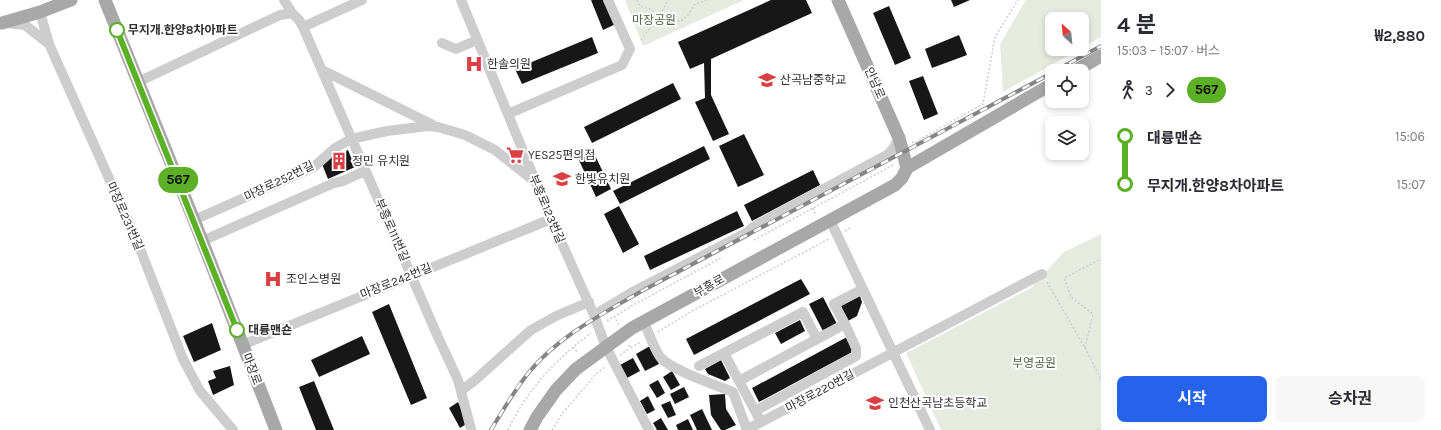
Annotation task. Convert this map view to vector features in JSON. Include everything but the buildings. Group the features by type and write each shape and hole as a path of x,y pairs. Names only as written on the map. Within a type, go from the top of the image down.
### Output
{"main road":[{"path":"1,23 40,12 72,0"},
{"name":"마장로","path":"105,0 194,220 276,430"},
{"name":"안남로","path":"838,0 899,138 906,163"},
{"path":"1087,64 1101,56"},
{"path":"906,163 1045,88"},
{"name":"부흥로","path":"530,430 537,417 556,390 576,369 632,328 895,185 902,178 906,163"}],"street":[{"name":"부흥로111번길","path":"284,0 303,27 458,380 462,390 471,429"},
{"path":"303,27 362,0"},
{"name":"부흥로123번길","path":"461,0 551,219 589,302 606,347"},
{"path":"508,114 622,65 630,49 608,0"},
{"path":"40,12 49,44"},
{"path":"138,82 280,15 292,13"},
{"name":"마장로231번길","path":"1,23 25,25 49,44 137,241 183,359 200,391 233,430"},
{"path":"442,43 456,49 477,40"},
{"path":"322,70 438,127"},
{"name":"마장로252번길","path":"194,220 315,166 335,148 351,139 418,126 438,127 466,135 495,150 521,169 536,183"},
{"path":"594,315 630,293 746,233 753,227 887,155 893,149 899,138"},
{"path":"202,241 334,182 343,181 365,171"},
{"name":"마장로242번길","path":"242,345 551,219"},
{"path":"830,220 930,430"},
{"name":"마장로220번길","path":"747,430 893,351 1042,274"},
{"path":"755,411 856,356 856,348 834,304 863,289"},
{"path":"462,390 530,330 556,316 589,302"},
{"path":"700,366 802,312 817,339"},
{"path":"644,322 661,357 671,366 705,382 733,392 747,430"},
{"path":"739,381 845,324"},
{"path":"606,347 649,430"},
{"path":"724,353 761,422"}],"path":[{"path":"636,0 640,6 650,9 666,20 681,21 694,5 706,0"},
{"path":"641,40 660,15 668,0"},
{"path":"899,138 914,143 983,104 996,37 1018,0"},
{"path":"750,242 906,163"},
{"path":"508,430 522,406 549,370 573,347 599,327 635,304 724,256"},
{"path":"1085,348 1093,314 1071,297 1064,278 1101,259"},
{"path":"1042,274 1085,348 1101,379"},
{"path":"552,430 562,414 583,390"},
{"path":"1097,430 1101,428"}],"green space":[{"name":"마장공원","path":"625,0 744,0 643,46"},
{"path":"1026,0 1101,0 1101,37 1089,44 1089,12 1045,12 1045,56 1067,56 1053,64 1045,64 1045,69 1003,92 1000,44"},
{"name":"부영공원","path":"1101,234 1101,430 941,430 906,353 1031,288 1064,252"}],"railway":[{"path":"1068,64 1101,46"},
{"path":"491,430 514,392 541,358 581,327 640,292 1045,77"}],"bus line":[{"name":"567","path":"117,30 237,330"}],"place":[{"name":"무지개.한양8차아파트","path":"117,30"},
{"name":"한솔의원","path":"474,64"},
{"name":"산곡남중학교","path":"767,80"},
{"name":"YES25편의점","path":"515,155"},
{"name":"정민 유치원","path":"339,161"},
{"name":"한빛유치원","path":"562,179"},
{"name":"조인스병원","path":"273,279"},
{"name":"대륭맨숀","path":"237,330"},
{"name":"인천산곡남초등학교","path":"875,403"}]}
